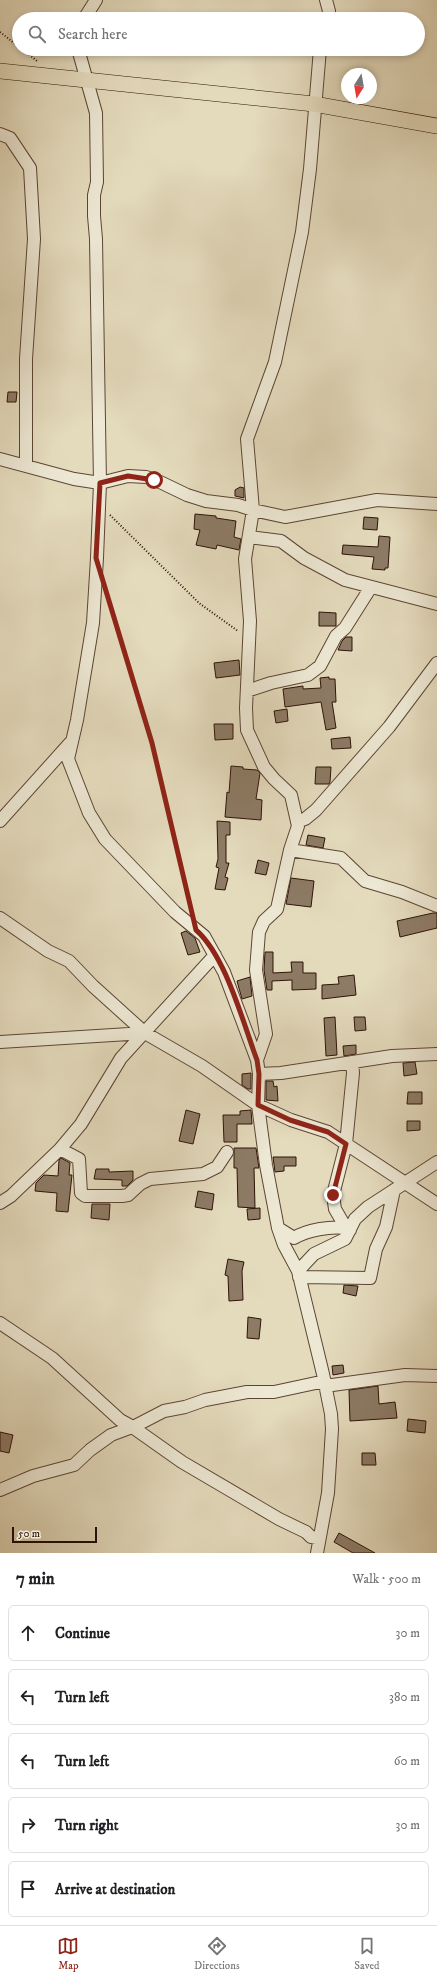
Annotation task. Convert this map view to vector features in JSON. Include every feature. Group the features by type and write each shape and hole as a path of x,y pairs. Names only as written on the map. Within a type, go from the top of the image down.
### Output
{"main road":[{"path":"0,71 314,104 437,126"}],"street":[{"path":"88,12 96,0"},
{"path":"326,0 329,12"},
{"path":"80,56 96,113 97,182 94,195 94,216 96,246 100,483 93,623 77,720 68,759 89,813 105,839 175,912 204,936 224,972 257,1060 259,1074 258,1105 266,1165 278,1228 284,1245 298,1274 325,1384 332,1429 328,1493 317,1553"},
{"path":"257,1060 266,1034 256,970 259,932 264,921 277,909 290,850 298,826 292,795 274,779 264,767 247,730 249,604 245,571 253,510 247,439 275,362 302,232 310,169 314,104 319,56"},
{"path":"0,134 10,138 30,168 34,239 26,359 26,466"},
{"path":"0,459 74,479 100,483 128,476 141,476 160,482 193,497 213,502 238,505 285,517 377,500 437,504"},
{"path":"249,537 280,541 304,558 345,580 437,604"},
{"path":"247,691 271,683 308,675 320,666 336,636 350,621 371,587"},
{"path":"297,822 306,819 332,792 389,727 437,663"},
{"path":"0,821 72,742"},
{"path":"290,850 341,858 365,881 402,892 437,906"},
{"path":"0,918 48,951 71,963 93,986 145,1033 202,1066 258,1105 290,1120 328,1132 437,1204"},
{"path":"0,1203 11,1196 60,1149 81,1124 121,1058 215,955"},
{"path":"0,1042 145,1033"},
{"path":"259,1074 281,1073 392,1056 437,1054"},
{"path":"348,1229 334,1206 333,1195 346,1144 353,1073 352,1062"},
{"path":"60,1149 79,1159 81,1193 85,1196 128,1195 140,1184 150,1179 203,1174 217,1167 227,1152"},
{"path":"298,1274 314,1254 341,1242 355,1219 368,1207 437,1162"},
{"path":"298,1274 370,1278 376,1249 386,1227 394,1190"},
{"path":"278,1228 294,1238 301,1234 325,1228 348,1229"},
{"path":"0,1323 52,1358 120,1420 131,1426 182,1462 279,1519 311,1536 319,1538"},
{"path":"0,1490 33,1476 74,1465 111,1435 131,1426 135,1426 157,1414 205,1400 248,1392 274,1392 325,1384 405,1375 437,1376"}],"path":[{"path":"0,32 12,41"},
{"path":"99,505 199,603 249,639"},
{"path":"106,587 152,743 196,930"}],"building":[{"path":"8,392 17,392 16,402 7,402"},
{"path":"240,487 244,488 244,498 235,496 235,490"},
{"path":"195,514 216,516 216,518 236,521 234,537 241,539 239,550 217,545 216,549 196,545 200,530 194,529"},
{"path":"364,517 378,518 377,530 363,529"},
{"path":"379,536 390,537 388,568 385,568 385,570 372,569 374,557 342,554 343,545 378,547"},
{"path":"319,612 336,613 336,626 319,626"},
{"path":"346,637 352,637 352,651 338,650 342,641"},
{"path":"239,660 240,675 216,678 214,663"},
{"path":"329,677 329,679 335,679 336,702 332,702 336,728 326,730 321,702 285,707 283,689 303,686 303,689 321,688 320,678"},
{"path":"287,709 288,721 276,723 274,711"},
{"path":"214,724 233,724 233,739 215,740"},
{"path":"350,737 351,748 332,749 331,739"},
{"path":"231,766 257,770 260,773 256,799 262,800 261,820 225,817"},
{"path":"316,767 331,767 329,784 315,784"},
{"path":"217,821 230,822 230,835 226,835 226,863 229,863 225,877 228,878 225,890 215,889 219,868 216,867 218,859"},
{"path":"308,835 325,838 323,848 306,845"},
{"path":"258,860 269,863 266,875 255,873"},
{"path":"291,878 314,881 311,907 286,904"},
{"path":"437,913 437,928 400,937 397,921"},
{"path":"186,931 195,938 200,952 188,955 181,933"},
{"path":"265,952 273,952 273,973 292,972 291,962 303,962 303,973 316,973 316,989 292,990 292,980 272,981 272,990 267,990 264,970"},
{"path":"354,975 356,995 322,999 322,985 339,984 338,977"},
{"path":"250,977 252,996 242,999 237,981"},
{"path":"335,1017 337,1055 326,1056 324,1018"},
{"path":"354,1017 365,1017 366,1030 355,1031"},
{"path":"356,1045 356,1054 344,1056 343,1046"},
{"path":"415,1062 417,1074 404,1076 403,1063"},
{"path":"251,1073 251,1089 248,1089 242,1085 242,1074"},
{"path":"266,1081 273,1081 274,1087 277,1086 278,1101 266,1100"},
{"path":"408,1092 422,1092 422,1104 407,1104"},
{"path":"186,1110 200,1114 193,1144 179,1141"},
{"path":"251,1110 252,1124 237,1124 237,1142 224,1142 223,1115 240,1115 240,1111"},
{"path":"407,1121 420,1121 420,1130 407,1131"},
{"path":"234,1148 256,1148 259,1168 254,1168 255,1208 238,1207 237,1168 234,1168"},
{"path":"273,1157 296,1157 296,1166 284,1166 284,1171 275,1172"},
{"path":"61,1158 70,1163 69,1175 72,1175 68,1212 56,1211 57,1193 35,1191 36,1183 44,1175 58,1176 59,1160"},
{"path":"96,1169 109,1169 109,1172 133,1171 133,1180 127,1186 122,1186 122,1180 94,1179"},
{"path":"198,1191 214,1194 212,1210 195,1207"},
{"path":"92,1204 110,1204 109,1220 91,1218"},
{"path":"260,1208 260,1219 248,1220 247,1209"},
{"path":"228,1259 244,1262 242,1271 243,1300 229,1301 228,1276 225,1275"},
{"path":"344,1285 358,1286 356,1296 343,1293"},
{"path":"248,1317 261,1319 259,1339 247,1338"},
{"path":"343,1365 344,1373 333,1375 332,1366"},
{"path":"378,1386 379,1404 395,1402 397,1418 350,1421 349,1390"},
{"path":"408,1419 426,1421 425,1433 407,1431"},
{"path":"0,1432 13,1435 9,1453 0,1451"},
{"path":"362,1453 375,1453 376,1465 362,1465"},
{"path":"339,1533 375,1553 353,1553 334,1542"}],"route":[{"path":"154,480 146,477 128,476 100,483 96,558 152,743 196,930 204,936 224,972 257,1060 259,1074 258,1105 290,1120 328,1132 346,1144 333,1195"}]}
